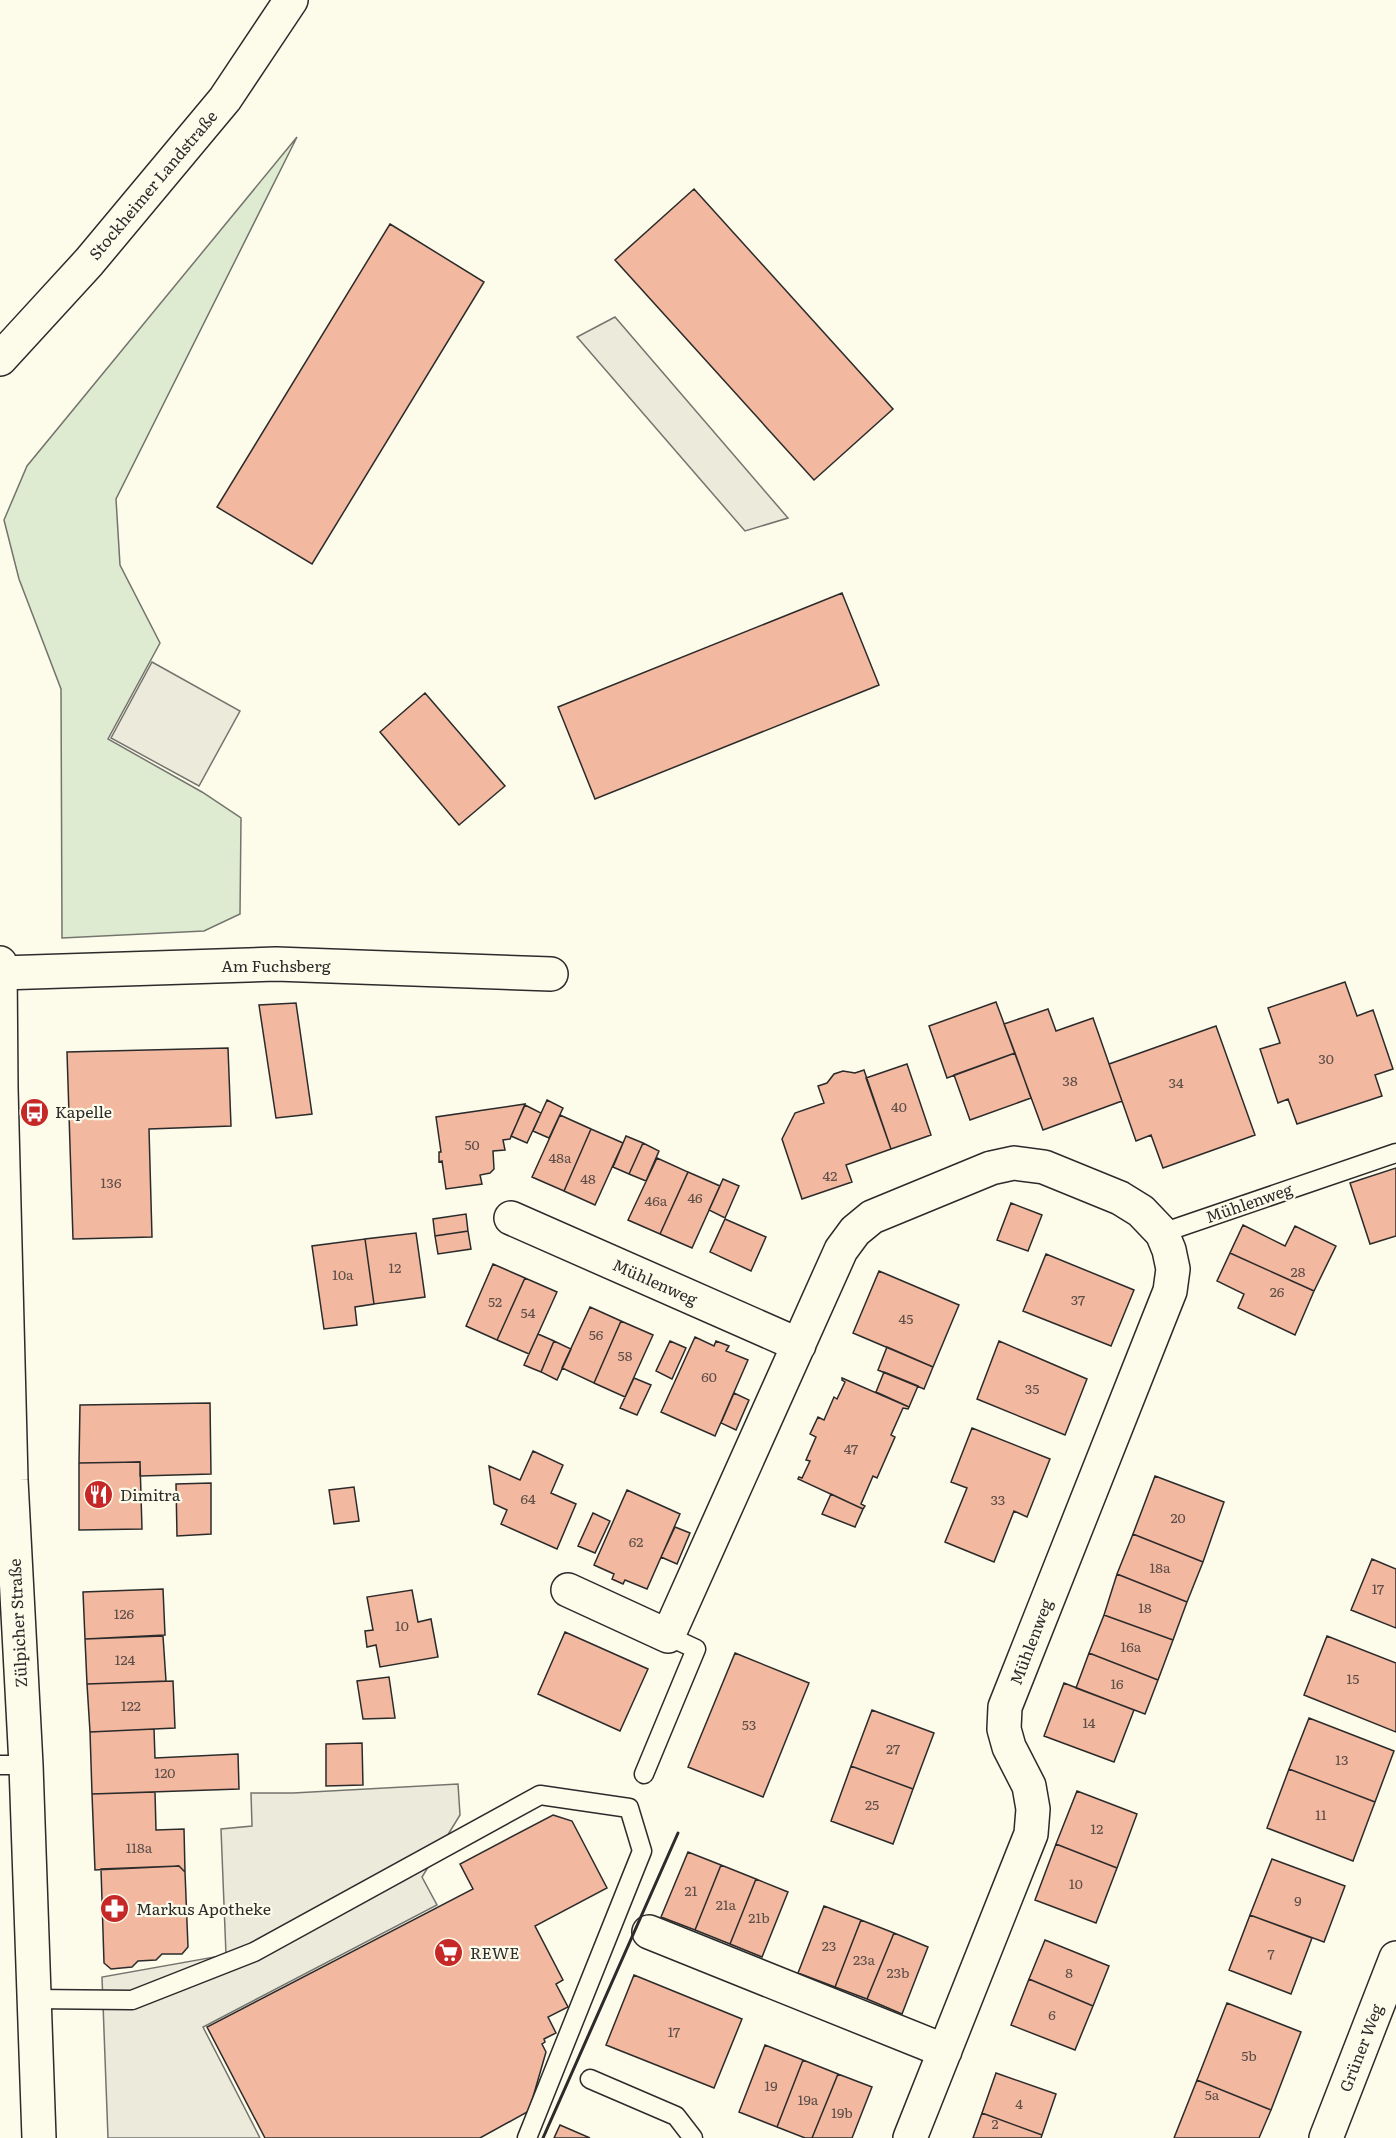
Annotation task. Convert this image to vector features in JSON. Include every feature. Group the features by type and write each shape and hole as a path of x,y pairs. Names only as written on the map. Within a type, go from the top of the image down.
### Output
{"street":[{"name":"Stockheimer Landstraße","path":"0,359 89,262 225,99 291,0"},
{"name":"Am Fuchsberg","path":"1,968 276,964 551,974"},
{"name":"Zülpicher Straße","path":"1,968 6,1480 13,1765 33,1999 39,2138"},
{"name":"Mühlenweg","path":"668,1636 841,1250 855,1231 872,1217 991,1168 1014,1163 1044,1167 1120,1198 1141,1210 1162,1233 1173,1269 1170,1291 1005,1707 1004,1729 1009,1747 1029,1786 1034,1809 1030,1834 910,2138"},
{"name":"Mühlenweg","path":"511,1218 799,1345"},
{"path":"568,1590 668,1636"},
{"path":"649,1932 945,2051"},
{"name":"Grüner Weg","path":"1326,2138 1396,1958"}],"lane":[{"name":"Mühlenweg","path":"1162,1233 1396,1153"},
{"path":"644,1774 696,1649 668,1636"},
{"path":"33,1999 132,2001 254,1952 540,1795 629,1808 642,1851 527,2138"},
{"path":"590,2079 676,2116 693,2138"}],"green space":[{"path":"297,137 116,499 120,565 160,643 108,739 202,792 241,818 240,914 204,931 62,938 61,689 19,579 4,520 27,466"}],"shaded area":[{"path":"615,317 788,518 745,531 577,337"},
{"path":"152,662 240,711 199,786 111,738"},
{"path":"458,1784 460,1815 422,1877 437,1905 203,2027 260,2138 108,2138 102,1977 226,1955 221,1829 252,1826 251,1793 293,1793"}],"building":[{"path":"694,189 893,409 814,480 615,260"},
{"path":"390,224 484,282 312,564 217,507"},
{"path":"842,593 879,685 595,799 558,707"},
{"path":"425,693 505,786 459,825 380,732"},
{"path":"1345,982 1357,1016 1373,1010 1393,1069 1375,1075 1382,1096 1297,1124 1288,1099 1278,1103 1260,1049 1280,1043 1268,1008"},
{"path":"996,1002 1015,1053 947,1078 929,1026"},
{"path":"296,1003 312,1114 276,1118 259,1005"},
{"path":"1048,1009 1056,1031 1093,1018 1122,1101 1043,1130 1004,1024"},
{"path":"1216,1026 1255,1135 1163,1168 1151,1135 1136,1141 1109,1064"},
{"path":"228,1048 231,1126 149,1129 152,1237 73,1239 67,1052"},
{"path":"1015,1053 1031,1098 970,1120 954,1075"},
{"path":"907,1064 931,1135 891,1149 866,1078"},
{"path":"864,1070 891,1149 846,1165 852,1182 802,1199 782,1139 795,1113 824,1103 818,1086 827,1083 834,1074"},
{"path":"547,1100 563,1108 549,1138 533,1131"},
{"path":"525,1104 510,1139 503,1140 505,1150 493,1151 494,1169 490,1173 480,1175 482,1184 446,1189 442,1161 439,1162 439,1152 441,1152 436,1117"},
{"path":"525,1105 541,1113 527,1143 511,1136"},
{"path":"560,1115 591,1129 564,1191 532,1177"},
{"path":"591,1129 623,1143 595,1205 564,1191"},
{"path":"626,1136 643,1143 629,1174 613,1167"},
{"path":"643,1143 659,1151 646,1181 629,1174"},
{"path":"657,1158 688,1172 660,1234 628,1220"},
{"path":"1396,1168 1396,1236 1370,1244 1350,1183"},
{"path":"688,1172 720,1186 692,1248 660,1234"},
{"path":"723,1179 739,1186 725,1218 709,1210"},
{"path":"1011,1203 1042,1215 1028,1251 997,1240"},
{"path":"466,1214 468,1231 435,1236 433,1219"},
{"path":"725,1219 766,1237 751,1271 710,1252"},
{"path":"1243,1225 1285,1246 1295,1226 1336,1246 1314,1291 1230,1253"},
{"path":"468,1231 471,1249 438,1254 435,1236"},
{"path":"416,1233 425,1297 374,1304 365,1239"},
{"path":"365,1239 374,1304 355,1307 357,1325 324,1329 312,1246"},
{"path":"1230,1253 1314,1291 1295,1335 1238,1308 1244,1294 1217,1281"},
{"path":"1046,1254 1134,1290 1111,1346 1023,1311"},
{"path":"493,1264 525,1278 497,1340 466,1326"},
{"path":"879,1271 959,1305 933,1367 853,1333"},
{"path":"525,1278 557,1292 529,1354 497,1340"},
{"path":"590,1307 621,1321 594,1383 562,1368"},
{"path":"621,1321 653,1335 625,1397 594,1383"},
{"path":"538,1334 554,1341 541,1372 524,1365"},
{"path":"695,1337 714,1346 716,1341 729,1346 726,1351 748,1360 715,1436 661,1412"},
{"path":"554,1341 571,1349 557,1380 541,1372"},
{"path":"670,1341 686,1348 672,1379 656,1371"},
{"path":"999,1341 1087,1379 1065,1435 977,1399"},
{"path":"887,1347 933,1367 924,1389 878,1370"},
{"path":"884,1372 918,1386 909,1407 876,1392"},
{"path":"634,1378 651,1385 637,1415 620,1408"},
{"path":"842,1378 909,1407 908,1409 903,1408 891,1435 895,1437 877,1478 873,1476 861,1504 865,1506 863,1509 798,1479 802,1478 810,1461 806,1460 816,1437 810,1434 818,1417 824,1420 834,1397 837,1399 845,1382"},
{"path":"734,1393 749,1400 736,1430 721,1423"},
{"path":"210,1403 211,1474 140,1476 140,1462 79,1463 80,1405"},
{"path":"972,1428 1050,1459 1027,1517 1014,1511 994,1562 945,1542 967,1488 951,1482"},
{"path":"533,1451 563,1465 551,1493 576,1504 557,1549 501,1524 507,1510 494,1504 489,1466 520,1480"},
{"path":"140,1462 142,1529 79,1530 79,1463"},
{"path":"1155,1476 1224,1502 1203,1562 1133,1534"},
{"path":"211,1483 211,1534 177,1536 176,1484"},
{"path":"354,1487 359,1521 334,1524 329,1490"},
{"path":"627,1490 680,1514 647,1589 625,1580 623,1584 612,1579 614,1574 594,1565"},
{"path":"831,1494 863,1509 855,1527 822,1514"},
{"path":"593,1513 610,1521 595,1553 578,1546"},
{"path":"675,1527 690,1533 677,1564 661,1557"},
{"path":"1133,1534 1203,1562 1187,1602 1117,1574"},
{"path":"1372,1559 1396,1569 1396,1628 1351,1610"},
{"path":"1117,1574 1187,1602 1173,1640 1104,1615"},
{"path":"163,1589 165,1635 85,1639 83,1592"},
{"path":"412,1590 418,1622 431,1619 438,1657 380,1667 376,1645 367,1647 365,1631 373,1630 367,1597"},
{"path":"1104,1615 1173,1640 1158,1680 1089,1653"},
{"path":"565,1632 648,1669 620,1731 538,1694"},
{"path":"163,1636 166,1681 87,1684 85,1639"},
{"path":"1327,1636 1396,1663 1396,1732 1304,1695"},
{"path":"735,1653 809,1683 763,1797 688,1767"},
{"path":"1089,1653 1158,1680 1145,1714 1076,1688"},
{"path":"389,1677 395,1718 363,1719 357,1681"},
{"path":"173,1681 175,1728 90,1732 87,1684"},
{"path":"1064,1683 1134,1710 1114,1762 1044,1736"},
{"path":"872,1710 934,1733 913,1789 851,1766"},
{"path":"1309,1718 1394,1751 1375,1802 1289,1769"},
{"path":"154,1729 155,1758 238,1754 239,1789 92,1794 90,1732"},
{"path":"362,1743 363,1785 326,1786 326,1744"},
{"path":"851,1766 913,1789 893,1844 831,1821"},
{"path":"1289,1769 1375,1802 1353,1861 1267,1828"},
{"path":"1077,1791 1137,1814 1117,1868 1056,1844"},
{"path":"155,1792 156,1830 184,1829 185,1872 179,1866 95,1870 92,1794"},
{"name":"REWE","path":"553,1815 572,1821 607,1888 535,1926 563,1980 556,1984 568,2007 548,2017 556,2033 544,2039 545,2042 542,2044 546,2052 529,2111 480,2138 265,2138 207,2027 473,1889 460,1864"},
{"path":"1056,1844 1117,1868 1096,1923 1035,1900"},
{"path":"688,1852 721,1865 695,1930 661,1917"},
{"path":"1272,1859 1345,1886 1324,1942 1250,1915"},
{"path":"721,1865 756,1879 730,1944 695,1930"},
{"path":"179,1866 185,1872 188,1947 182,1954 162,1954 156,1960 138,1961 132,1967 111,1969 104,1963 101,1869"},
{"path":"756,1879 788,1892 762,1957 730,1944"},
{"path":"824,1906 861,1920 835,1987 798,1973"},
{"path":"1250,1915 1312,1938 1291,1994 1229,1970"},
{"path":"861,1920 894,1933 867,1999 835,1987"},
{"path":"894,1933 928,1947 902,2014 867,1999"},
{"path":"1045,1940 1109,1966 1093,2006 1029,1979"},
{"path":"634,1975 742,2019 714,2088 606,2045"},
{"path":"1029,1979 1093,2006 1075,2050 1011,2025"},
{"path":"1227,2003 1301,2032 1271,2110 1197,2080"},
{"path":"765,2045 803,2060 777,2127 739,2112"},
{"path":"803,2060 838,2074 812,2138 805,2138 777,2127"},
{"path":"996,2073 1056,2094 1042,2135 982,2113"},
{"path":"838,2074 872,2087 852,2138 812,2138"},
{"path":"1197,2080 1271,2110 1259,2138 1174,2138"},
{"path":"982,2113 1042,2135 1041,2138 973,2138"},
{"path":"560,2125 590,2138 554,2138"}],"wall":[{"path":"543,2138 678,1833"}],"place":[{"name":"Kapelle","path":"34,1112"},
{"name":"Dimitra","path":"99,1495"},
{"name":"Markus Apotheke","path":"115,1909"},
{"name":"REWE","path":"449,1953"}]}
